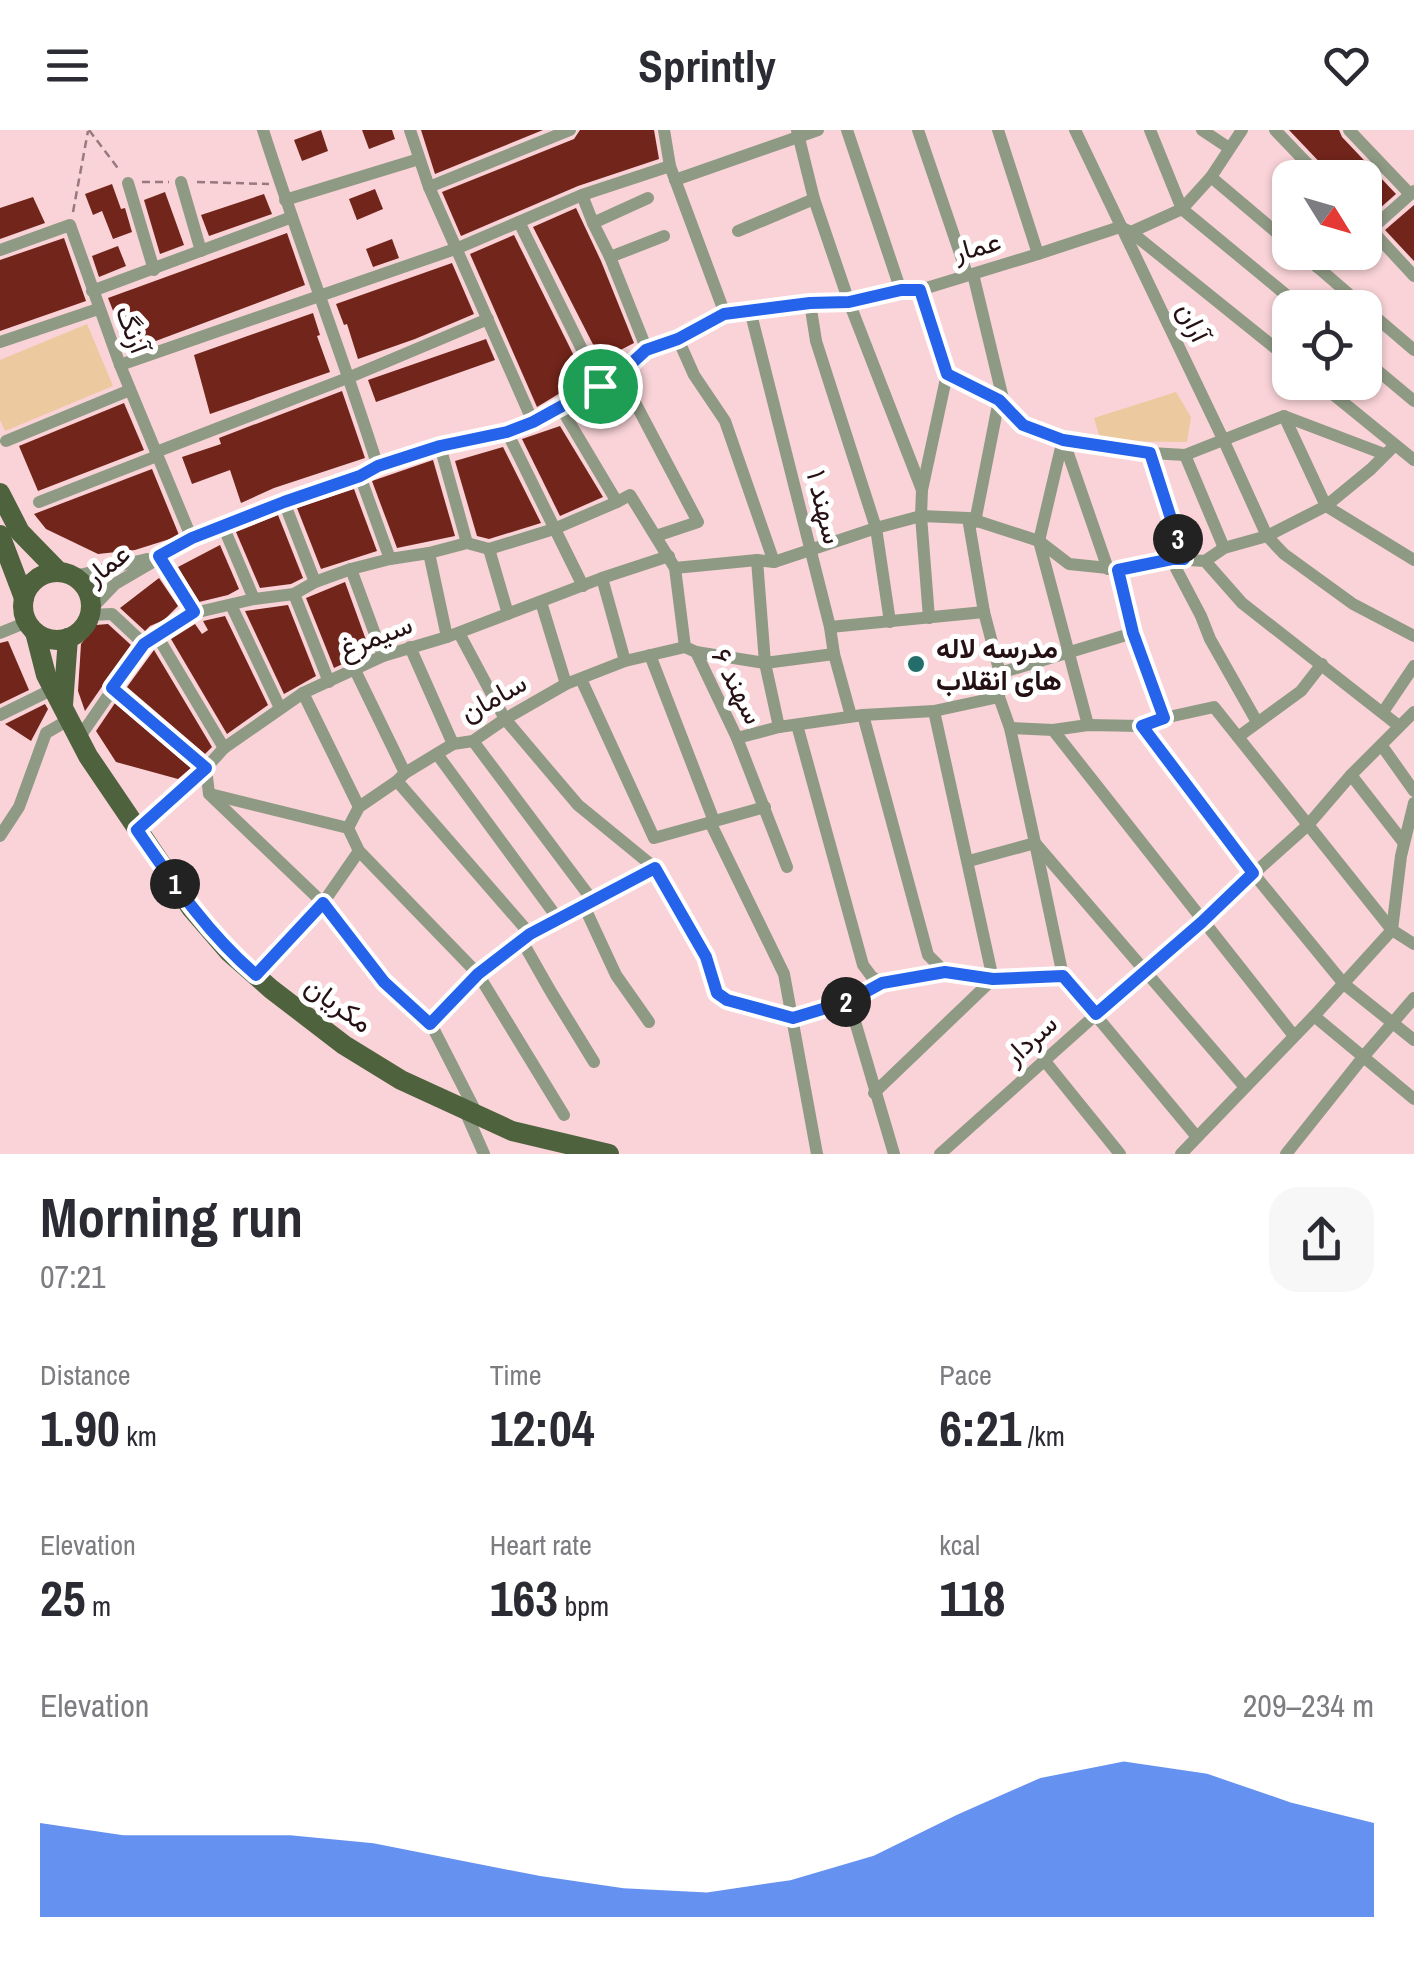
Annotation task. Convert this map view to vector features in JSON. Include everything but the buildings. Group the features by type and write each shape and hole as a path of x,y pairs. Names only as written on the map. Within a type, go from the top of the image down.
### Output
{"main road":[{"path":"0,492 24,598 24,614 31,627 46,638 57,640 78,633 91,612 88,590 10,533"},
{"path":"24,598 28,588 46,573 66,574"},
{"name":"مکریان","path":"31,627 46,676 88,756 191,908 229,952 344,1045 401,1080 512,1132 609,1154"},
{"path":"62,704 68,638"}],"street":[{"path":"263,130 378,466"},
{"path":"410,130 429,187 533,422"},
{"path":"429,187 570,130"},
{"path":"664,130 672,173 724,314"},
{"path":"120,365 458,248 582,195 818,130"},
{"path":"847,130 901,290"},
{"path":"918,130 970,274 1002,402 972,520 984,612 1000,673 999,696 1010,728 1063,976 1197,1137"},
{"path":"998,130 1038,254"},
{"name":"آران","path":"1075,130 1267,536"},
{"path":"1150,130 1182,208 1280,290"},
{"path":"1202,130 1229,148"},
{"name":"عمار","path":"91,612 115,584 192,538 378,466 533,422 620,374 646,350 678,339 724,314 849,302 901,290 920,290 1125,230 1182,208 1210,177 1242,130"},
{"path":"1275,130 1304,160"},
{"path":"1348,130 1412,192 1382,217"},
{"path":"798,133 814,199 849,302 922,490"},
{"path":"286,200 418,158"},
{"path":"1210,177 1272,229"},
{"path":"180,182 201,251"},
{"path":"128,183 154,270"},
{"path":"582,195 646,350"},
{"path":"593,224 648,198"},
{"path":"738,232 814,199"},
{"path":"92,291 292,217"},
{"path":"519,222 600,386"},
{"path":"0,250 70,225"},
{"name":"آرنگ","path":"70,225 98,309 192,538"},
{"path":"1125,230 1272,346"},
{"path":"610,256 664,236"},
{"path":"1382,244 1414,276"},
{"path":"1321,270 1344,290"},
{"path":"920,290 947,374 920,516 929,618"},
{"path":"810,303 816,342 876,528 890,622"},
{"path":"0,342 98,309"},
{"name":"سهند ۱","path":"750,310 834,654 857,716 928,955 945,972"},
{"path":"39,502 488,319"},
{"path":"1382,323 1414,350"},
{"path":"678,339 694,375 725,421 774,562 920,516 972,520 1039,540 1070,564 1113,569 1178,559 1205,561 1224,548 1267,536 1326,506 1390,449"},
{"path":"620,374 698,522 656,536"},
{"path":"947,374 1002,402 1023,425 1063,440 1150,453 1186,454 1284,416 1414,460"},
{"path":"1382,374 1414,401"},
{"path":"6,441 130,390"},
{"path":"1337,400 1390,449"},
{"name":"سهند ۶","path":"562,408 617,502 630,495 672,562 691,649 737,738 785,860"},
{"path":"1284,416 1326,506 1414,560"},
{"path":"507,432 584,586"},
{"path":"1063,440 1039,540 1088,725"},
{"path":"1063,440 1164,718"},
{"path":"440,446 466,544"},
{"path":"1150,453 1178,559 1210,640 1257,722"},
{"path":"1186,454 1224,548"},
{"path":"360,476 390,560"},
{"path":"284,502 315,582"},
{"path":"79,738 144,644 194,612 294,594 315,582 390,560 466,544 489,549 554,529 617,502"},
{"path":"223,526 254,599"},
{"path":"1267,536 1284,554 1352,604 1414,636"},
{"path":"489,549 508,614"},
{"path":"429,554 453,635 506,719 578,805 655,868 706,957 717,993 727,1000 793,1018 849,1001 882,983 945,972 993,979 1063,976"},
{"path":"66,574 159,556 194,612"},
{"path":"756,560 765,664 779,726"},
{"path":"1205,561 1242,602 1399,726"},
{"name":"سیمرغ","path":"137,830 224,748 303,693 354,668 602,578 672,562 774,562"},
{"path":"352,569 383,656"},
{"path":"602,578 626,661"},
{"path":"294,594 329,682"},
{"path":"540,602 566,684"},
{"path":"231,604 280,708"},
{"path":"91,612 112,614 144,644"},
{"path":"830,628 984,612"},
{"path":"0,634 31,627"},
{"path":"1000,673 1133,633"},
{"path":"156,634 224,748"},
{"path":"410,647 453,744"},
{"path":"691,649 765,664 834,654"},
{"name":"سامان","path":"348,828 360,807 401,777 453,744 473,741 566,684 626,661 691,649"},
{"path":"650,655 712,822 784,974 816,1154"},
{"path":"1238,737 1301,692 1322,664"},
{"path":"1383,712 1414,666"},
{"path":"354,668 401,777 526,938 551,992 594,1062"},
{"path":"580,679 654,838 655,868"},
{"path":"112,688 206,768 208,794 323,903 384,982 430,1024 472,1114 484,1154"},
{"path":"303,693 360,807"},
{"path":"737,738 779,726 934,711 999,696"},
{"path":"0,715 62,704"},
{"path":"0,836 19,807 46,733 62,704"},
{"path":"1010,728 1142,726 1214,706 1392,930 1414,944"},
{"path":"934,711 993,979"},
{"name":"سردار","path":"940,1154 1308,826 1351,775 1414,712"},
{"path":"797,725 863,965 882,983"},
{"path":"1142,726 1253,873 1344,984 1414,1040"},
{"path":"1053,730 1294,1036"},
{"path":"473,741 588,903 616,975 649,1022"},
{"path":"1382,746 1414,790"},
{"path":"437,754 559,920"},
{"path":"1351,775 1414,866"},
{"path":"208,794 348,828 359,852 478,974 564,1115"},
{"path":"1181,1154 1392,930 1402,849 1414,802"},
{"path":"654,838 765,806"},
{"path":"969,861 1036,843"},
{"path":"1036,843 1244,1086"},
{"path":"256,975 323,903 359,852"},
{"path":"430,1024 478,974 526,938 655,868"},
{"path":"875,1092 993,979"},
{"path":"1286,1154 1414,998"},
{"path":"849,1001 894,1154"},
{"path":"1314,1016 1414,1099"},
{"path":"1044,1060 1120,1154"}],"path":[{"path":"70,225 89,130"}],"shaded area":[{"path":"87,324 113,386 5,431 0,420 0,360"},
{"path":"1176,392 1191,417 1187,442 1101,441 1094,418"}],"place":[{"name":"مدرسه لاله های انقلاب","path":"916,664"}],"route":[{"path":"901,290 920,290 947,374 1004,403 1023,425 1063,440 1150,453 1184,559 1118,570 1133,633 1164,718 1142,726 1253,873 1096,1014 1063,976 993,979 945,972 882,983 849,1001 793,1018 727,1000 717,993 706,957 655,868 530,934 478,974 430,1024 384,982 323,903 256,975 229,952 191,908 137,830 206,768 112,688 144,644 194,612 159,556 192,538 378,466 533,422 600,386 646,350 678,339 724,314 849,302 901,290"}]}
